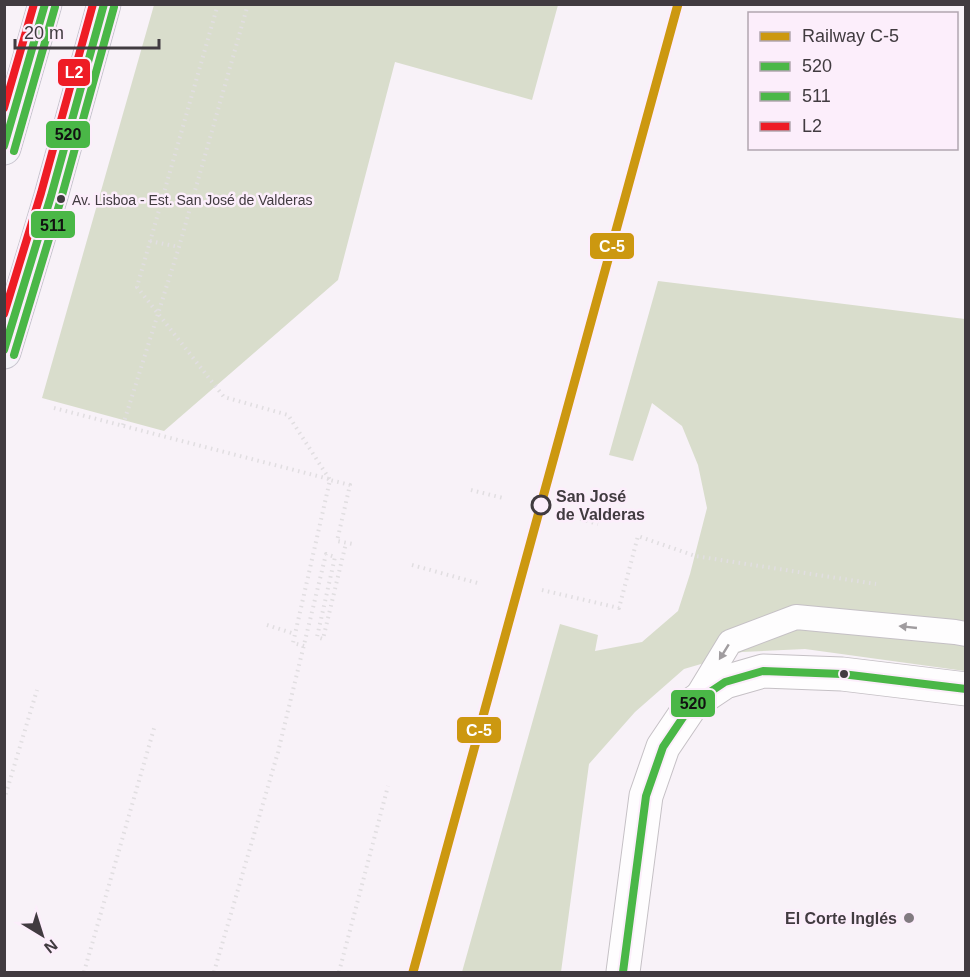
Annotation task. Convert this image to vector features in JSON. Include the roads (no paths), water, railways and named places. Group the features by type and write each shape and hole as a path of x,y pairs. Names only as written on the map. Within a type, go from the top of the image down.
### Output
{"main road":[{"path":"4,148 45,4"},
{"path":"4,352 51,196 104,4"}],"street":[{"path":"623,972 646,796 663,747 692,704 725,682 763,671 842,674 966,689"}],"lane":[{"path":"687,712 730,642 796,617 966,634"}],"rail line":[{"name":"C-5","path":"413,972 678,4"}],"place":[{"name":"Av. Lisboa - Est. San José de Valderas","path":"61,199"},
{"name":"San José de Valderas","path":"541,505"},
{"name":"El Corte Inglés","path":"909,918"}]}
